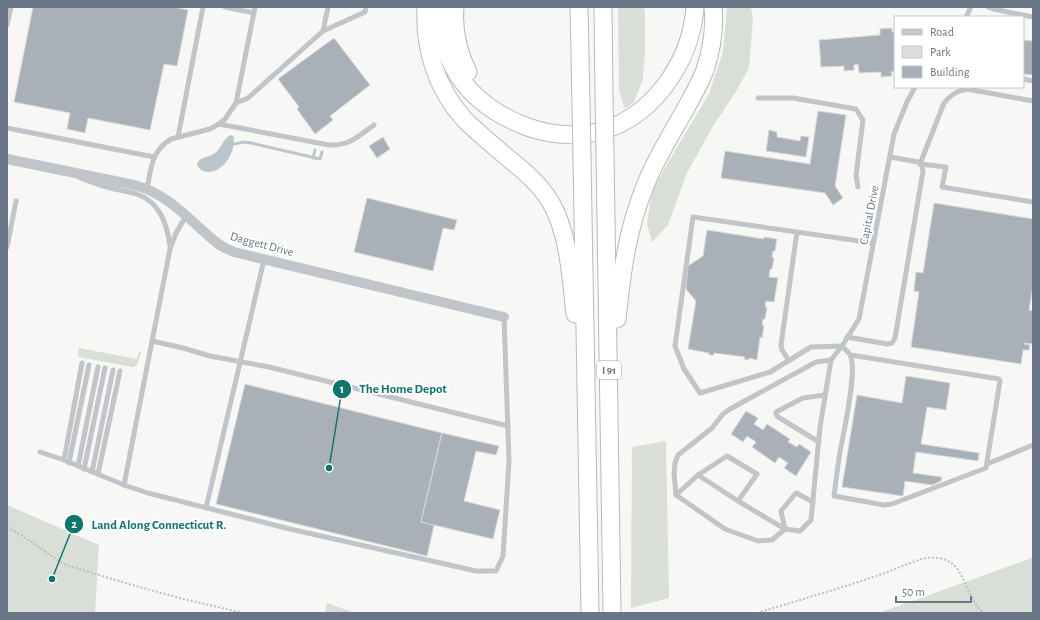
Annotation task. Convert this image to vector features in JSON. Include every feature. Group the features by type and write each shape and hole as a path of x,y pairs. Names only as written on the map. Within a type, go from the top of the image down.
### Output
{"highway":[{"path":"426,7 429,51 434,70 446,95 470,125 535,182 548,198 557,214 568,258 586,404"},
{"path":"438,7 443,40 452,64 461,79 473,94 487,106 522,125 554,134 570,135 593,133 610,128 635,114 651,101 671,78 682,58 692,28 695,7"},
{"path":"455,7 457,42 469,75 491,103 522,125"},
{"name":"I 91","path":"579,7 590,613"},
{"name":"I 91","path":"603,7 612,613"},
{"path":"651,101 670,77 678,57 684,28 684,7"},
{"path":"609,395 622,277 627,246 638,202 652,169 705,71 713,34 713,7"}],"street":[{"name":"Daggett Drive","path":"7,159 147,188 160,195 223,247 234,252 504,317"}],"lane":[{"path":"7,25 11,7"},
{"path":"178,137 203,7"},
{"path":"225,7 254,13"},
{"path":"147,188 154,157 165,143 171,139 210,129 219,124 225,119 236,103 255,7"},
{"path":"323,31 328,7"},
{"path":"236,103 248,98 323,31 365,12 366,7"},
{"path":"966,16 971,7"},
{"path":"988,7 1033,17"},
{"name":"Capital Drive","path":"831,360 842,346 859,318 894,134 907,102 915,88"},
{"path":"847,337 887,344 892,342 895,338 923,171 920,164 944,103 949,97 958,91 967,89 1033,101"},
{"path":"758,98 793,98 856,109 862,120 856,175 858,187"},
{"path":"219,124 329,145 342,144 353,140 374,125"},
{"path":"7,128 154,157"},
{"path":"890,157 918,162 920,164 946,167 942,187 1033,202"},
{"path":"47,167 98,185 138,195 144,198 154,205 162,217 168,235 170,249"},
{"path":"7,247 16,201"},
{"path":"124,485 170,249 174,237 186,216"},
{"path":"851,355 852,366 850,398 834,496 884,505 892,504 986,468 1000,381 999,379 851,355 842,346 811,347 770,372 700,393 684,369 675,346 693,217 873,243"},
{"path":"788,361 781,345 797,232"},
{"path":"206,508 264,260"},
{"path":"40,452 148,493 290,529 476,571 496,571 503,556 509,461 504,317"},
{"path":"152,341 210,356 269,367 508,426"},
{"path":"676,495 674,473 675,463 678,456 712,428 723,414 816,362 831,360 819,442 811,520 800,531 785,528 738,501 698,475"},
{"path":"64,460 82,363"},
{"path":"69,463 89,365"},
{"path":"81,468 98,366"},
{"path":"81,468 105,368"},
{"path":"95,473 113,370"},
{"path":"95,473 120,371"},
{"path":"819,442 778,417 776,412 803,398 825,395"},
{"path":"987,464 1033,445"},
{"path":"676,495 698,475 727,456 756,474 738,501"},
{"path":"785,528 781,511 796,493 813,502"},
{"path":"676,495 725,529 758,540 772,540 785,528"}],"path":[{"path":"7,527 66,565 184,599 243,613"},
{"path":"757,613 876,577 923,558 936,557 946,560 954,566 961,575 971,598 984,613"}],"green space":[{"path":"618,7 644,7 645,15 643,79 634,102 625,109 619,91"},
{"path":"727,7 751,7 753,19 749,68 737,90 713,126 687,173 668,225 652,242 647,224 652,191 709,94 723,52"},
{"path":"79,348 137,359 139,352 141,352 137,365 132,367 79,357"},
{"path":"666,441 669,598 631,608 632,447"},
{"path":"7,505 99,545 95,613 7,613"},
{"path":"1033,557 1033,613 879,613 1029,559"},
{"path":"327,603 355,613 325,613"}],"shaded area":[{"path":"231,135 234,137 234,144 230,156 223,166 207,172 200,169 197,165 198,162 213,155 226,138"}],"building":[{"path":"33,7 172,7 188,10 177,66 164,64 150,130 88,118 85,133 67,129 70,113 14,102"},
{"path":"892,28 892,32 894,32 894,71 891,72 892,76 881,77 881,72 859,73 858,64 854,65 854,70 844,71 844,66 821,67 819,40 880,35 880,29"},
{"path":"334,38 370,85 330,116 333,120 315,134 297,109 299,107 278,79"},
{"path":"1024,40 1033,41 1033,75 1024,74"},
{"path":"818,111 846,115 835,186 843,198 833,205 825,193 721,178 725,151 810,164"},
{"path":"769,130 777,132 777,137 800,141 801,136 809,137 806,157 766,151"},
{"path":"383,137 390,149 377,158 369,146"},
{"path":"367,198 457,220 454,230 443,228 433,271 354,252"},
{"path":"934,203 1033,219 1033,285 1029,310 1033,311 1033,344 1024,344 1030,345 1029,350 1023,350 1021,364 911,347 919,292 914,291 916,272 923,273"},
{"path":"707,230 764,239 764,237 777,239 775,251 773,251 772,257 774,258 769,277 778,278 774,302 766,301 765,307 767,307 765,319 763,319 762,325 764,326 762,338 760,337 757,360 749,358 749,360 744,359 745,357 714,353 714,355 709,355 709,353 688,349 696,301 686,289 688,266 703,256"},
{"path":"906,376 950,383 946,410 927,407 921,444 979,453 978,461 916,452 913,473 942,477 941,481 932,485 905,481 903,496 842,487 857,395 902,403"},
{"path":"245,384 442,433 421,522 434,525 427,556 216,504"},
{"path":"746,411 758,418 754,424 763,430 767,424 790,439 788,442 797,447 799,444 811,452 796,476 784,468 788,463 779,457 775,463 752,447 756,442 747,436 743,442 731,434"},
{"path":"442,433 499,446 496,455 476,451 464,501 500,510 493,539 421,522"}],"waterway":[{"path":"234,144 244,142 251,143 320,159 322,152"},
{"path":"313,158 315,150"}],"place":[{"name":"The Home Depot","path":"329,468"},
{"name":"Land Along Connecticut R.","path":"52,579"}]}
